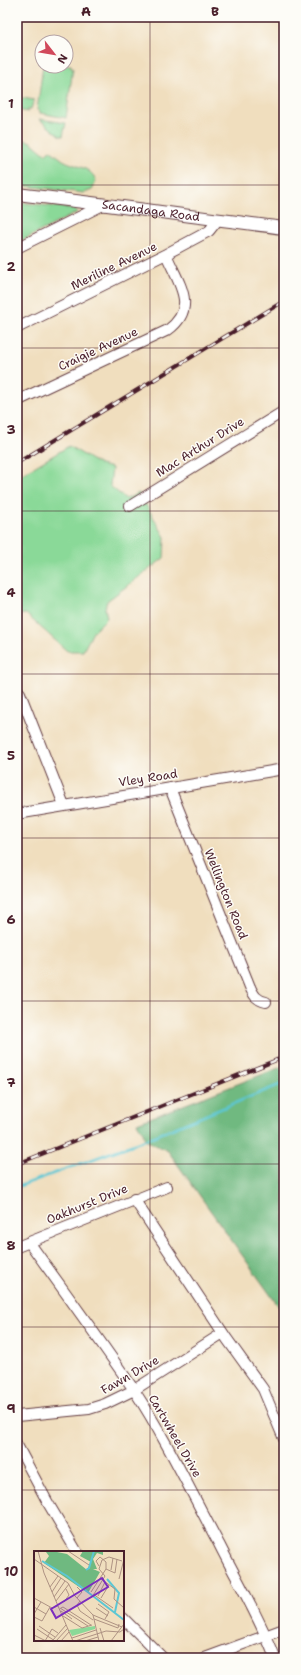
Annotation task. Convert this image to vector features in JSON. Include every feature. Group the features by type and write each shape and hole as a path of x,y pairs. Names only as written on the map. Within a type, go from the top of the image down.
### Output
{"main road":[{"name":"Sacandaga Road","path":"17,194 105,204 217,221 284,228"}],"street":[{"path":"17,248 105,204"},
{"name":"Meriline Avenue","path":"17,328 209,231 217,221"},
{"name":"Craigie Avenue","path":"17,401 168,330 180,320 184,313 184,295 166,254"},
{"name":"Mac Arthur Drive","path":"130,506 284,411"},
{"path":"17,690 20,693 64,805"},
{"name":"Vley Road","path":"17,814 284,769"},
{"name":"Wellington Road","path":"170,788 254,996 259,1000 266,1002"},
{"name":"Oakhurst Drive","path":"17,1247 167,1187"},
{"path":"134,1199 223,1333 263,1389 284,1439"},
{"name":"Cartwheel Drive","path":"29,1242 134,1390 172,1454 267,1636 275,1658"},
{"name":"Fawn Drive","path":"17,1416 89,1409 106,1404 134,1390 223,1333"},
{"path":"17,1445 48,1503 76,1551"},
{"path":"124,1619 163,1658"},
{"path":"205,1658 284,1629"}],"green space":[{"path":"42,74 72,74 66,118 40,113 40,111 37,110"},
{"path":"17,97 34,100 31,109 28,109 28,112 17,110"},
{"path":"39,119 66,123 63,136 60,136"},
{"path":"17,137 31,142 45,154 50,150 63,160 86,169 96,180 92,190 84,193 17,185"},
{"path":"17,202 75,209 78,212 17,243"},
{"path":"69,446 100,465 112,468 110,486 126,499 139,493 165,537 164,558 107,601 105,608 107,618 93,632 83,651 67,651 26,614 17,615 17,477"},
{"path":"284,1066 284,1314 168,1151 145,1140 143,1132 137,1123"}],"waterway":[{"path":"17,1187 145,1140 284,1083"}],"railway":[{"path":"17,463 284,301"},
{"path":"17,1164 284,1057"}]}
